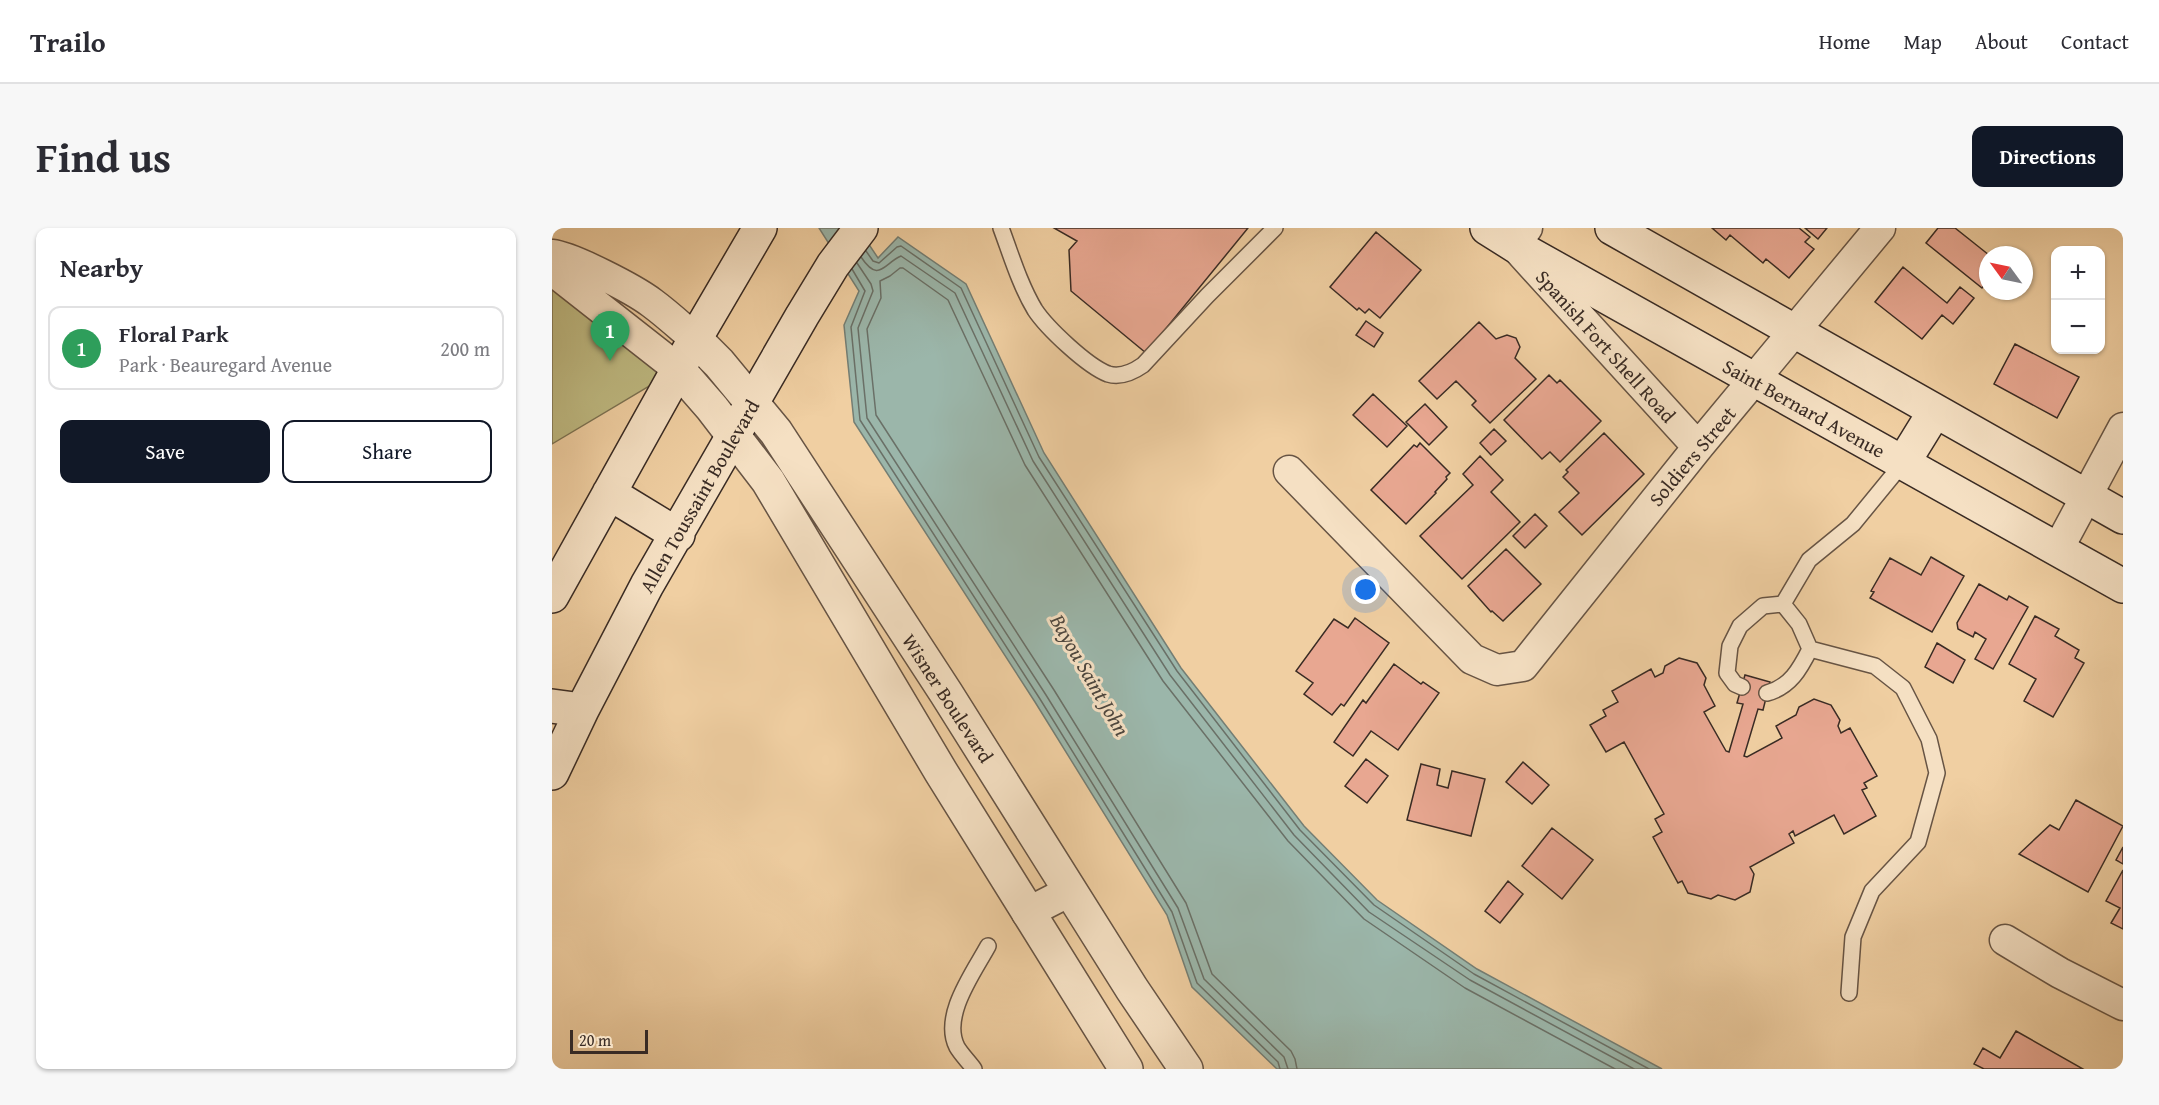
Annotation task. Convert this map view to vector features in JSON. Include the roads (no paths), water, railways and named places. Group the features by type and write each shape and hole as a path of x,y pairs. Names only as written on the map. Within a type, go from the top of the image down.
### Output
{"main road":[{"path":"552,596 678,369 760,228"},
{"name":"Allen Toussaint Boulevard","path":"552,773 567,708 678,535 833,265 861,228"},
{"path":"1612,228 2123,517"},
{"name":"Saint Bernard Avenue","path":"1509,234 1754,381 2123,586"},
{"name":"Wisner Boulevard","path":"695,339 719,363 776,432 946,693 1132,989 1186,1069"},
{"name":"Wisner Boulevard","path":"678,369 768,481 1027,913 1126,1069"},
{"path":"1903,463 1935,411"},
{"path":"609,493 678,535"}],"street":[{"name":"Soldiers Street","path":"1289,471 1472,659 1497,670 1523,666 1698,447 1880,228"},
{"name":"Spanish Fort Shell Road","path":"1509,234 1698,447"},
{"path":"552,255 581,264 651,302 695,339"},
{"path":"552,270 678,369"},
{"path":"2058,549 2123,428"},
{"path":"1027,913 1070,891"},
{"path":"2005,940 2060,973 2123,1005"}],"lane":[{"path":"1001,228 1034,308 1043,321 1085,360 1109,374 1130,374 1143,365 1275,228"},
{"path":"1782,604 1809,560 1853,524 1903,463"},
{"path":"1782,604 1799,624 1810,649"},
{"path":"1742,687 1735,684 1727,673 1730,646 1740,626 1763,606 1782,604"},
{"path":"1767,693 1780,690 1789,682 1810,649"},
{"path":"1810,649 1875,666 1903,688 1929,739 1936,773 1918,842 1872,891 1852,937 1849,993"},
{"path":"974,1069 956,1046 952,1028 954,1011 960,996 988,946"}],"water":[{"name":"Bayou Saint John","path":"819,228 858,228 878,258 898,237 966,284 1044,453 1181,668 1304,826 1377,900 1477,969 1662,1069 1277,1069 1192,987 1167,915 1035,702 854,422 844,325 859,291"}],"place":[{"name":"Floral Park","path":"610,361"}]}
